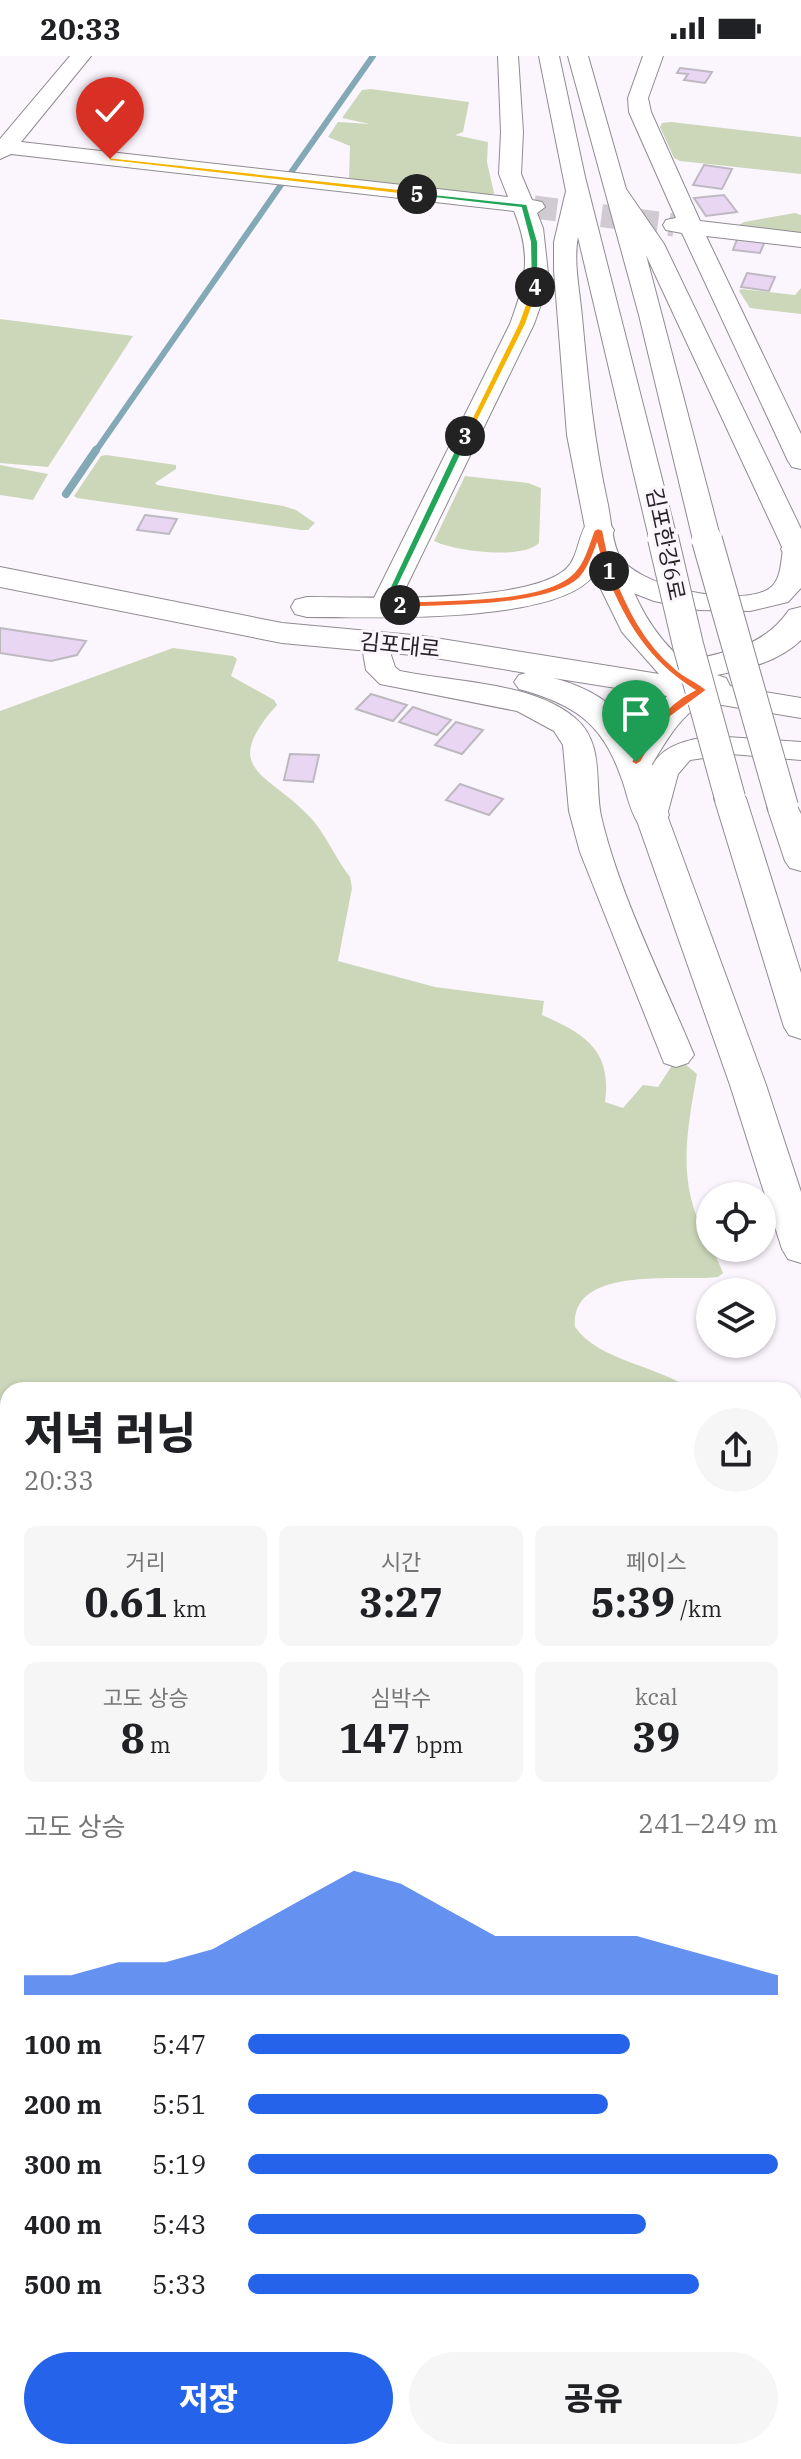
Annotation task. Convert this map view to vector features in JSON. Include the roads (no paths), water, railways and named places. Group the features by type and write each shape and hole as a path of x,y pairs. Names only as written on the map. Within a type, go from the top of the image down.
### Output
{"main road":[{"path":"307,607 384,606 530,596 560,587 577,575 602,544"},
{"path":"602,544 612,583 625,612 687,669 724,681 795,679"},
{"name":"김포대로","path":"0,554 178,581 307,607 687,669 801,708"},
{"name":"김포대로","path":"0,577 282,633 423,646 631,679 687,669"},
{"path":"687,669 749,657 782,641 801,617"},
{"path":"282,633 548,686 574,695 607,719 636,762 651,815"},
{"path":"636,762 661,719 684,699 687,669"}],"street":[{"path":"2,149 81,56"},
{"path":"384,606 530,304 537,282 529,207 512,182 509,161 512,132 508,56"},
{"name":"김포한강6로","path":"549,56 578,189 644,441 688,645 730,798 801,1027"},
{"name":"김포한강6로","path":"578,56 617,191 707,540 801,861"},
{"path":"653,56 637,104 683,226 801,461"},
{"path":"2,149 529,207"},
{"path":"578,189 565,242 566,270 580,435 602,544 633,583 664,595 699,602 750,603 778,596 791,582 799,554 652,244 617,191"},
{"path":"683,226 801,240"},
{"path":"378,652 381,670 390,678 528,706 556,718 573,732 578,744 587,823 676,1055"},
{"path":"801,751 730,745 693,748 671,759 651,815 743,1070 801,1249"}],"waterway":[{"path":"290,174 373,56"},
{"path":"95,452 283,182"},
{"path":"66,494 96,450"}],"tunnel":[{"path":"534,207 674,225"}]}
